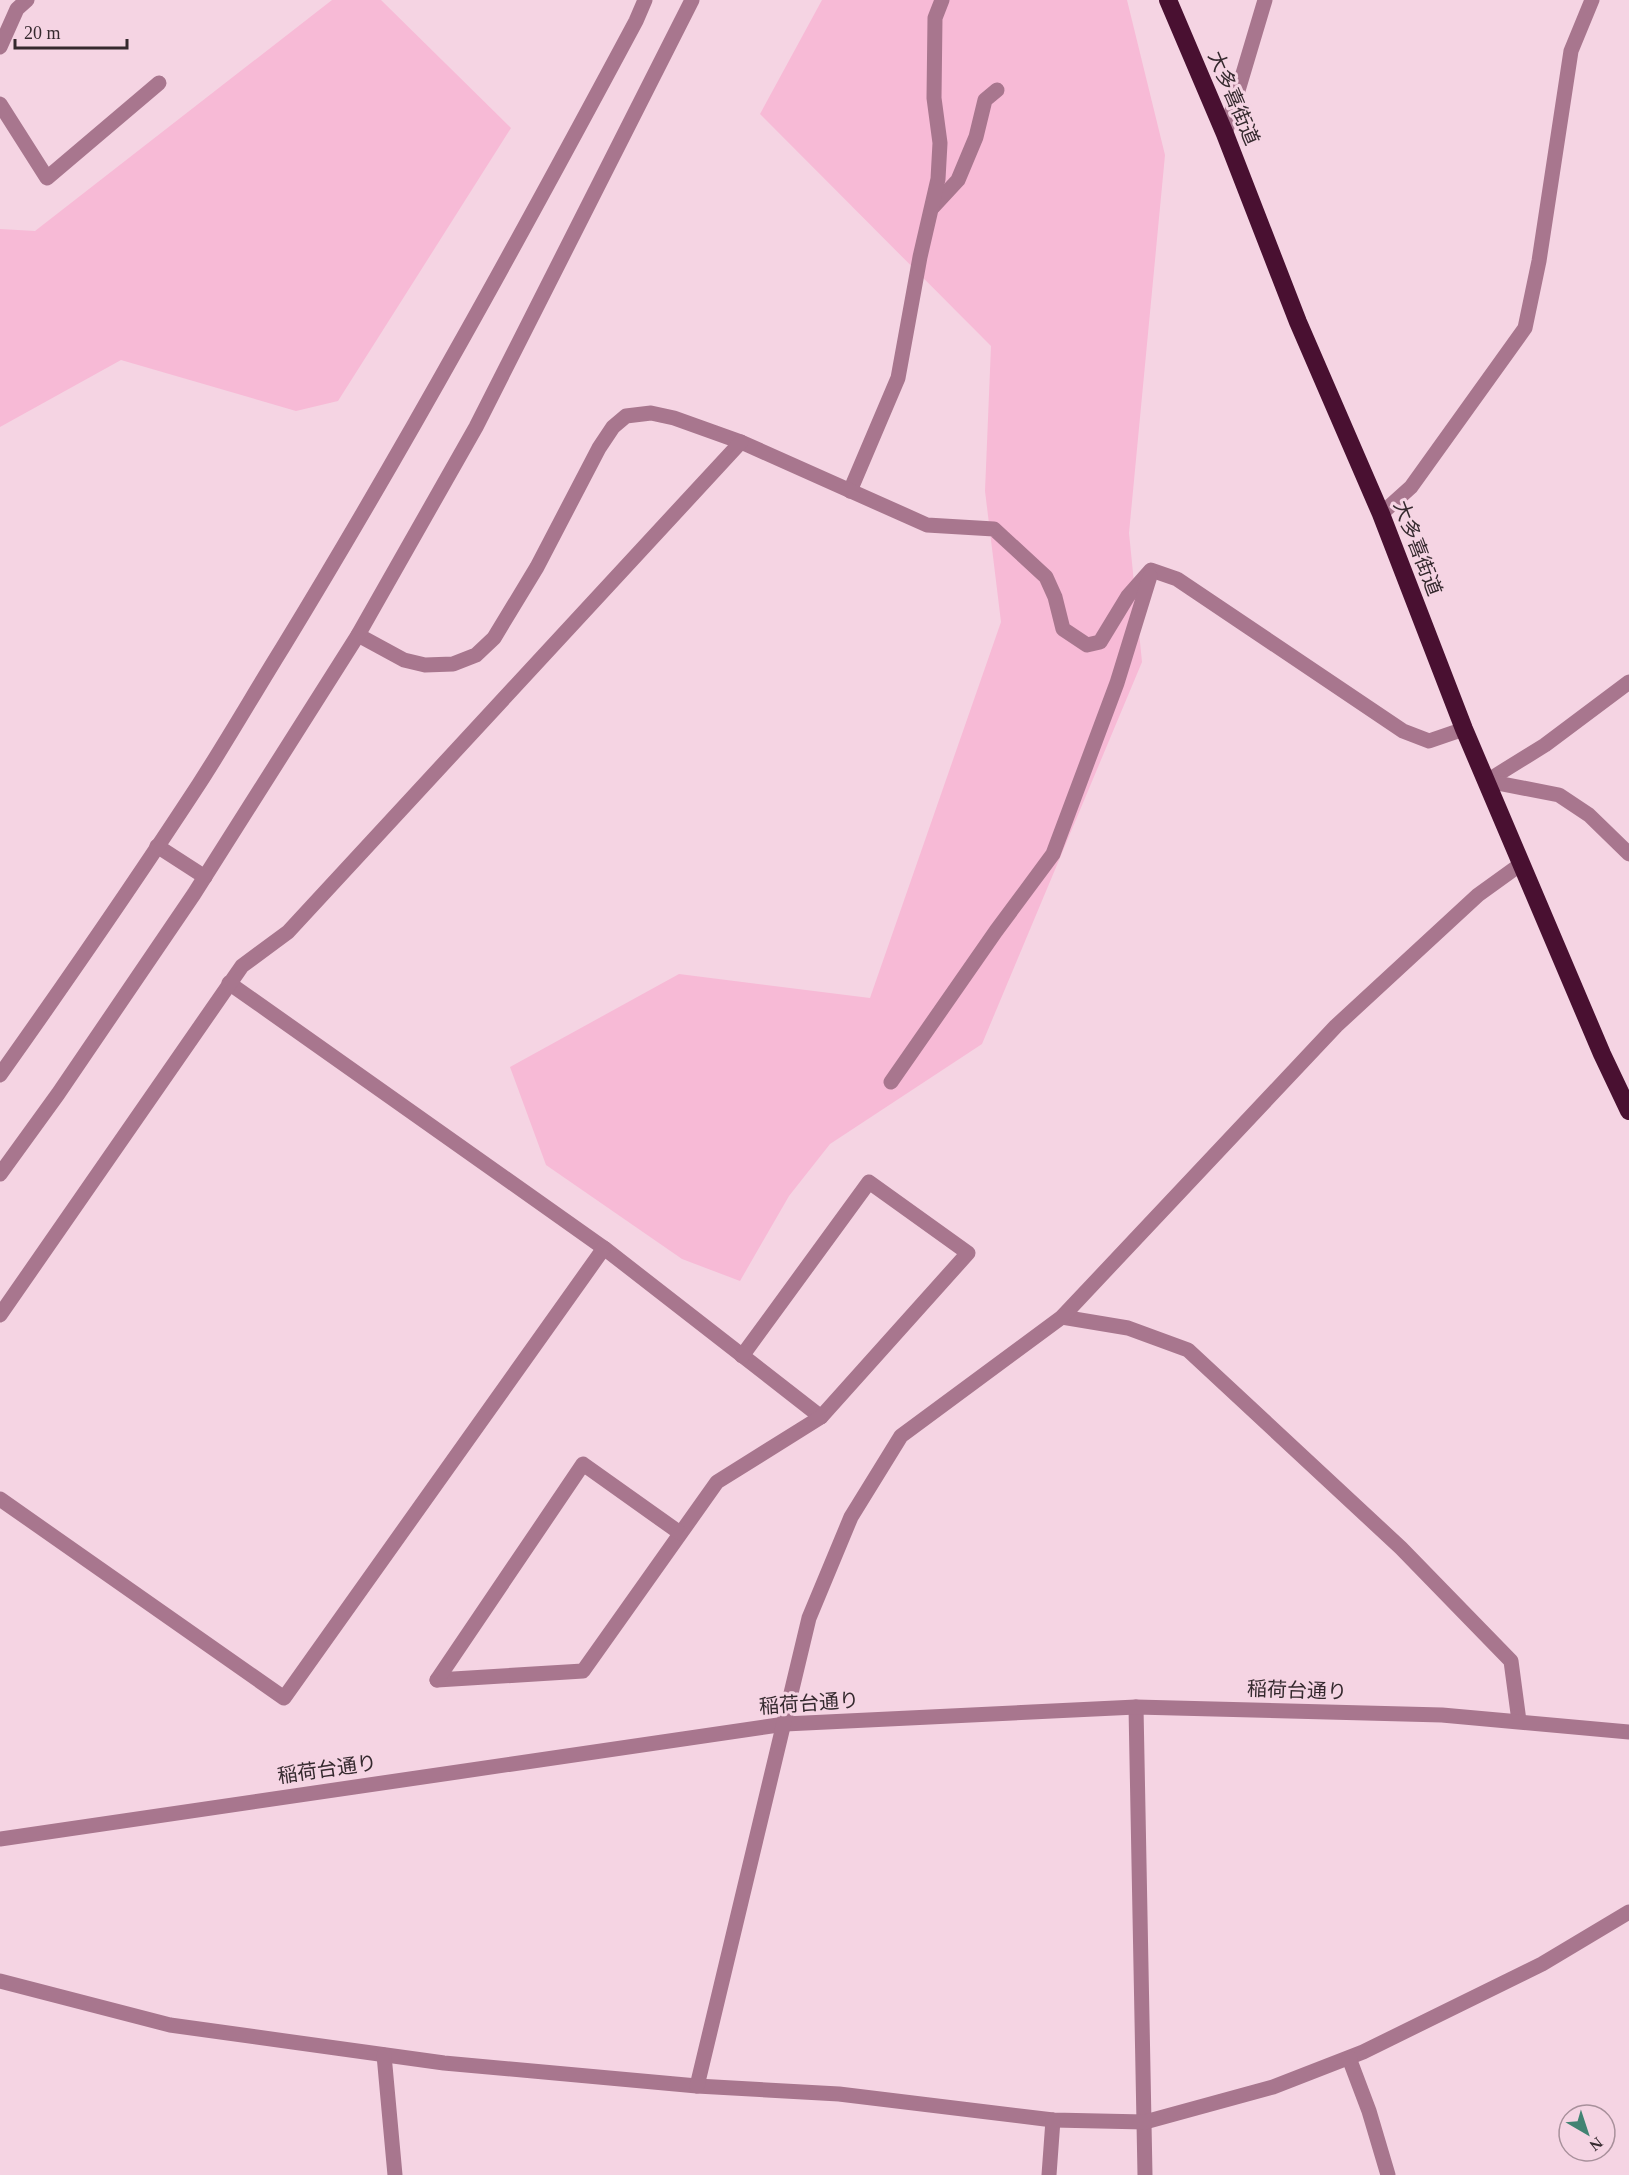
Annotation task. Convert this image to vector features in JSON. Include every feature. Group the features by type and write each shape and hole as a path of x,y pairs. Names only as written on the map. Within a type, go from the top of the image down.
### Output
{"highway":[{"name":"大多喜街道","path":"1168,0 1225,134 1298,322 1381,514 1464,729 1602,1054 1629,1111"}],"street":[{"path":"0,47 17,9 27,0"},
{"path":"0,1075 87,951 219,752 393,464 558,168 645,0"},
{"path":"0,1174 58,1094 205,877 357,635 476,427 692,0"},
{"path":"850,491 898,378 920,257 938,179 940,143 934,98 935,18 942,0"},
{"path":"1225,134 1265,0"},
{"path":"1381,514 1411,487 1525,327 1539,261 1571,51 1592,0"},
{"path":"0,104 47,177 159,83"},
{"path":"931,210 958,180 976,137 985,100 997,90"},
{"path":"357,635 404,660 425,665 453,664 477,655 494,638 537,567 598,448 613,427 626,416 651,413 674,418 741,442 927,525 994,529 1046,578 1055,597 1063,629 1087,645 1100,642 1128,596 1151,570"},
{"path":"0,1315 242,966 288,932 741,442"},
{"path":"1151,570 1177,579 1402,732 1429,741 1464,729"},
{"path":"891,1082 996,931 1053,854 1117,683 1151,570"},
{"path":"1486,781 1545,745 1629,682"},
{"path":"1486,781 1559,795 1589,815 1629,854"},
{"path":"157,846 205,877"},
{"path":"697,2086 809,1618 851,1517 901,1436 1062,1317 1336,1026 1478,895 1521,864"},
{"path":"229,983 604,1248 820,1418"},
{"path":"680,1533 583,1464 437,1680 583,1671 717,1482 820,1418 968,1253 869,1182 742,1356"},
{"path":"0,1498 284,1698 604,1248"},
{"path":"1062,1317 1128,1328 1188,1350 1401,1548 1511,1661 1519,1721"},
{"path":"1136,1707 1145,2175"},
{"name":"稲荷台通り","path":"0,1839 785,1724 1136,1707 1442,1715 1629,1732"},
{"path":"0,1981 170,2025 444,2063 697,2086 839,2094 1053,2120 1145,2122 1273,2087 1349,2058 1542,1964 1629,1912"},
{"path":"384,2055 395,2175"},
{"path":"1349,2058 1369,2112 1388,2175"},
{"path":"1048,2175 1053,2120"}],"shaded area":[{"path":"332,0 381,0 511,128 338,401 296,411 121,360 0,427 0,229 35,231"},
{"path":"822,0 1127,0 1165,155 1129,533 1142,662 982,1044 830,1144 789,1196 740,1281 682,1259 546,1165 510,1067 679,974 870,998 1001,622 985,491 991,346 760,114"}]}
